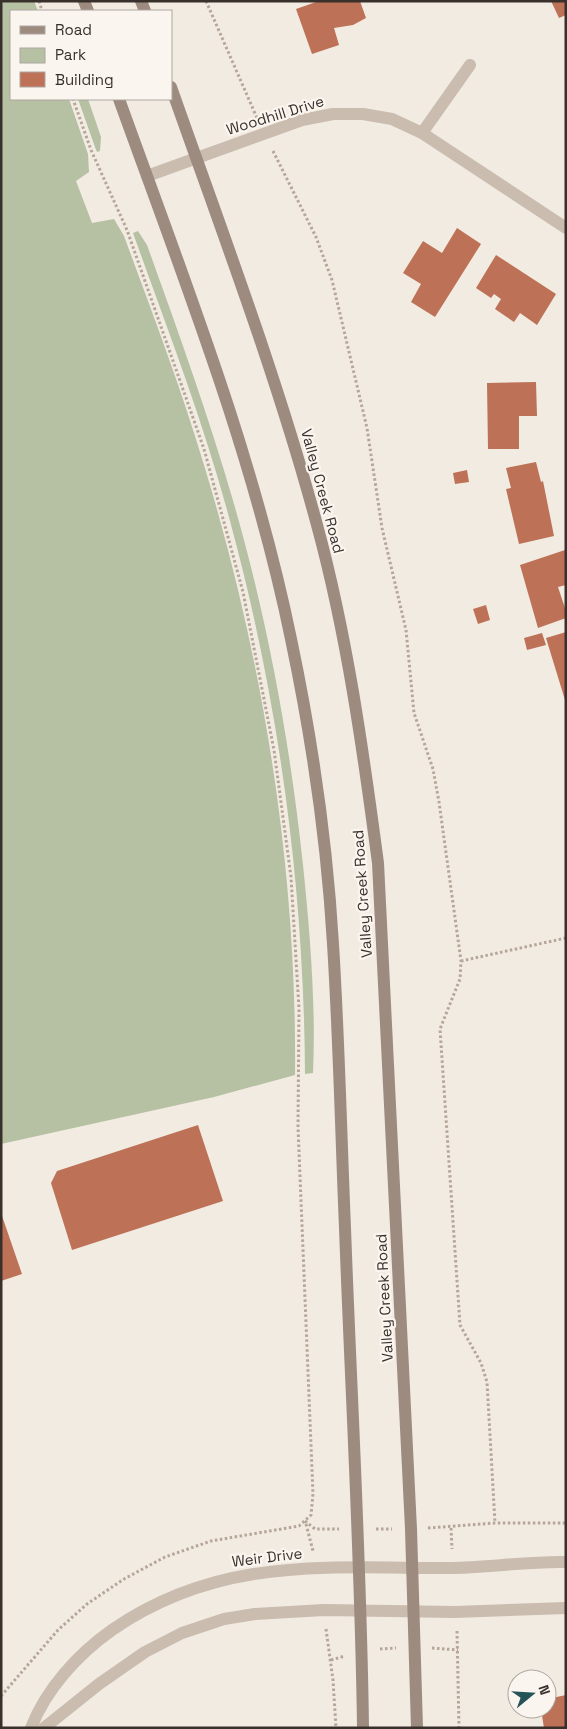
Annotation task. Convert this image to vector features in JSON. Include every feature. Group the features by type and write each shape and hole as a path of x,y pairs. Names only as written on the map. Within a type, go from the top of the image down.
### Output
{"main road":[{"name":"Valley Creek Road","path":"172,90 284,412 318,526 340,624 365,760 378,863 412,1568 417,1728"},
{"path":"119,100 205,338 249,472 280,589 306,717 322,828 333,942 361,1609 364,1728"}],"street":[{"path":"422,133 470,65"},
{"name":"Woodhill Drive","path":"147,176 264,133 322,115 348,113 392,119 422,133 566,228"},
{"name":"Weir Drive","path":"30,1728 38,1711 82,1654 108,1632 148,1608 199,1586 248,1573 297,1569 412,1568 566,1562"},
{"path":"44,1728 126,1664 187,1631 245,1615 361,1609 455,1612 566,1608"}],"path":[{"path":"206,1 264,133 316,237 332,280 367,428 382,528 406,630 414,713 433,769 461,961 460,979 440,1029 460,1325 481,1363 487,1382 495,1523"},
{"path":"1,1696 58,1630 87,1604 124,1579 165,1557 211,1541 299,1526 311,1515 313,1494 298,1127 299,1008 291,877 274,750 243,592 206,456 127,230 91,150 73,100"},
{"path":"461,961 566,938"},
{"path":"451,1528 495,1523 566,1522"},
{"path":"458,1650 459,1728"},
{"path":"331,1660 336,1728"}],"green space":[{"path":"1,1 34,1 38,10 10,10 10,100 69,100 88,154 89,172 76,181 92,223 114,219 124,236 186,407 225,539 244,614 260,690 283,843 290,920 295,1075 214,1097 1,1144"},
{"path":"78,100 88,100 101,137 100,151 97,152"},
{"path":"138,231 147,245 214,439 246,548 267,638 292,774 303,865 312,969 313,1073 305,1074 304,1004 294,864 286,795 262,657 220,484 133,233"}],"building":[{"path":"319,1 360,1 366,18 353,25 334,28 339,45 312,54 296,9"},
{"path":"551,1 566,1 566,15 559,18"},
{"path":"457,228 481,244 435,317 411,302 421,284 403,273 423,241 442,253"},
{"path":"496,255 556,294 537,325 520,313 514,322 495,309 501,299 494,294 491,298 476,288"},
{"path":"536,382 537,416 519,416 519,449 488,449 487,383"},
{"path":"536,462 541,482 543,481 554,536 519,544 506,489 511,488 506,468"},
{"path":"467,470 469,482 455,484 453,473"},
{"path":"565,550 566,585 558,587 566,611 566,618 538,628 520,565"},
{"path":"486,605 490,620 478,624 473,609"},
{"path":"566,632 566,700 565,700 546,638"},
{"path":"542,633 546,645 527,650 524,638"},
{"path":"198,1125 223,1201 72,1250 51,1183 57,1171"},
{"path":"1,1213 22,1274 1,1281"},
{"path":"566,1695 566,1728 544,1728 543,1719 557,1719 557,1697"}]}
